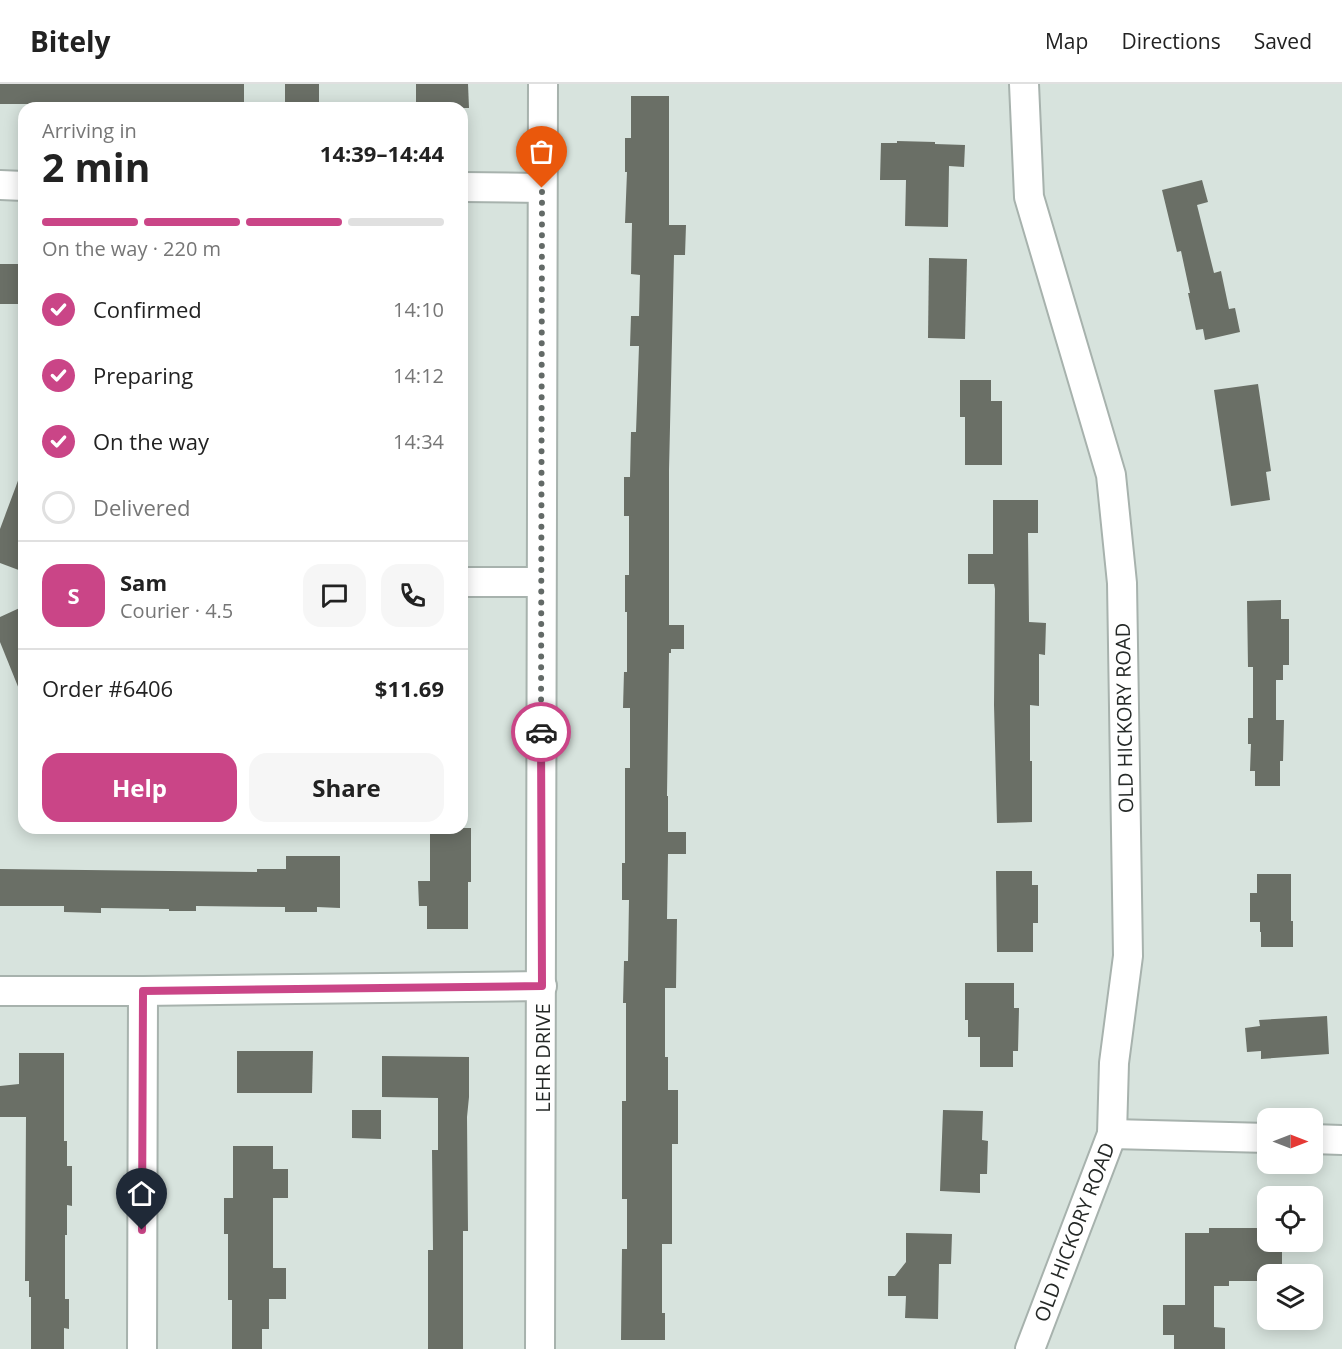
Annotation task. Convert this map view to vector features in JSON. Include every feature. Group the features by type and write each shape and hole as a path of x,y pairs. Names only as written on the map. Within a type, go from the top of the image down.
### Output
{"street":[{"name":"LEHR DRIVE","path":"540,1349 543,84"},
{"name":"OLD HICKORY ROAD","path":"1024,84 1029,196 1111,475 1122,583 1128,956 1114,1063 1112,1134 1030,1349"},
{"path":"0,186 18,186"},
{"path":"468,187 542,188"},
{"path":"468,582 541,582"},
{"path":"0,991 542,986"},
{"path":"142,1349 143,991"},
{"path":"1112,1134 1257,1138"},
{"path":"1323,1139 1342,1140"}],"building":[{"path":"0,84 244,84 244,102 18,102 18,104 0,104"},
{"path":"285,84 319,84 319,102 285,102"},
{"path":"416,84 468,84 469,108 468,102 416,102"},
{"path":"631,96 669,96 669,225 686,225 685,255 674,255 669,470 669,625 684,625 684,649 671,649 669,653 668,832 686,832 686,854 668,854 667,919 677,919 676,988 665,988 665,1057 668,1057 668,1090 678,1090 678,1144 672,1144 672,1244 662,1244 662,1313 665,1313 665,1340 621,1340 622,1249 627,1249 627,1199 622,1199 622,1101 626,1101 626,1003 623,1003 624,961 628,961 629,900 622,900 622,863 625,863 625,768 630,768 630,708 623,708 624,672 627,672 625,575 629,575 629,516 624,516 624,477 630,477 631,432 636,432 639,346 630,346 631,316 639,316 640,275 631,274 632,223 625,223 627,172 625,172 625,138 631,138"},
{"path":"897,141 965,145 964,167 949,166 948,227 905,226 906,180 880,180 881,143 897,143"},
{"path":"1202,180 1208,202 1197,205 1214,273 1221,271 1229,309 1235,308 1240,332 1205,340 1203,329 1196,330 1181,251 1177,252 1162,190"},
{"path":"929,258 967,259 965,339 928,338"},
{"path":"0,264 18,264 18,304 0,304"},
{"path":"960,380 991,380 991,401 1002,401 1002,465 965,465 965,417 960,417"},
{"path":"1258,384 1271,471 1266,472 1270,500 1231,506 1214,390"},
{"path":"18,481 18,570 0,563 0,529"},
{"path":"993,500 1038,500 1038,533 1028,533 1029,622 1046,623 1045,655 1039,654 1039,706 1030,705 1032,822 997,823 994,705 995,589 994,584 968,584 968,554 993,554"},
{"path":"1281,600 1281,619 1289,619 1289,665 1283,665 1283,680 1276,680 1276,720 1284,720 1280,786 1255,786 1255,771 1250,771 1251,744 1248,744 1248,718 1253,718 1253,667 1248,667 1247,601"},
{"path":"18,609 18,687 0,642 0,617"},
{"path":"468,828 471,828 468,929 427,929 427,906 419,906 418,881 430,881 430,834 468,834"},
{"path":"286,856 340,856 340,908 317,907 317,912 285,912 285,907 196,906 196,911 101,908 101,913 64,912 64,906 0,906 0,869 257,872 257,869 286,869"},
{"path":"996,871 1032,871 1032,885 1038,885 1038,923 1033,923 1033,952 997,952"},
{"path":"1257,874 1291,874 1293,947 1261,947 1260,922 1250,922 1250,893 1257,893"},
{"path":"965,983 1014,983 1014,1008 1019,1008 1018,1051 1013,1051 1013,1067 980,1067 980,1037 968,1037 968,1020 965,1020"},
{"path":"1327,1016 1329,1054 1261,1059 1261,1051 1247,1052 1245,1028 1260,1026 1259,1020"},
{"path":"237,1051 313,1051 312,1093 237,1093"},
{"path":"19,1053 64,1053 64,1141 67,1141 67,1166 72,1166 72,1206 67,1205 67,1235 65,1235 65,1299 69,1299 69,1329 64,1328 64,1349 31,1349 31,1297 29,1297 29,1281 25,1281 26,1117 0,1117 0,1086 19,1084"},
{"path":"382,1056 469,1057 468,1231 463,1231 463,1349 428,1349 428,1250 433,1250 432,1150 438,1150 438,1098 382,1097"},
{"path":"352,1110 381,1110 381,1139 352,1138"},
{"path":"943,1110 983,1111 982,1140 988,1141 987,1174 980,1174 980,1193 940,1191"},
{"path":"233,1146 273,1146 273,1169 288,1169 288,1198 273,1198 273,1268 286,1268 286,1299 269,1299 269,1329 262,1329 262,1349 232,1349 232,1300 228,1300 228,1234 224,1234 224,1198 233,1198"},
{"path":"1209,1228 1257,1228 1257,1252 1282,1252 1282,1264 1257,1264 1257,1281 1229,1281 1229,1286 1214,1286 1214,1327 1225,1328 1225,1349 1174,1349 1174,1335 1163,1335 1163,1305 1185,1305 1185,1233 1209,1233"},
{"path":"906,1233 952,1234 951,1264 939,1264 938,1319 905,1318 906,1296 888,1296 888,1276 895,1276 906,1262"}],"way so far":[{"path":"541,732 542,188"}],"route":[{"path":"142,1230 143,991 542,986 541,732"}]}
